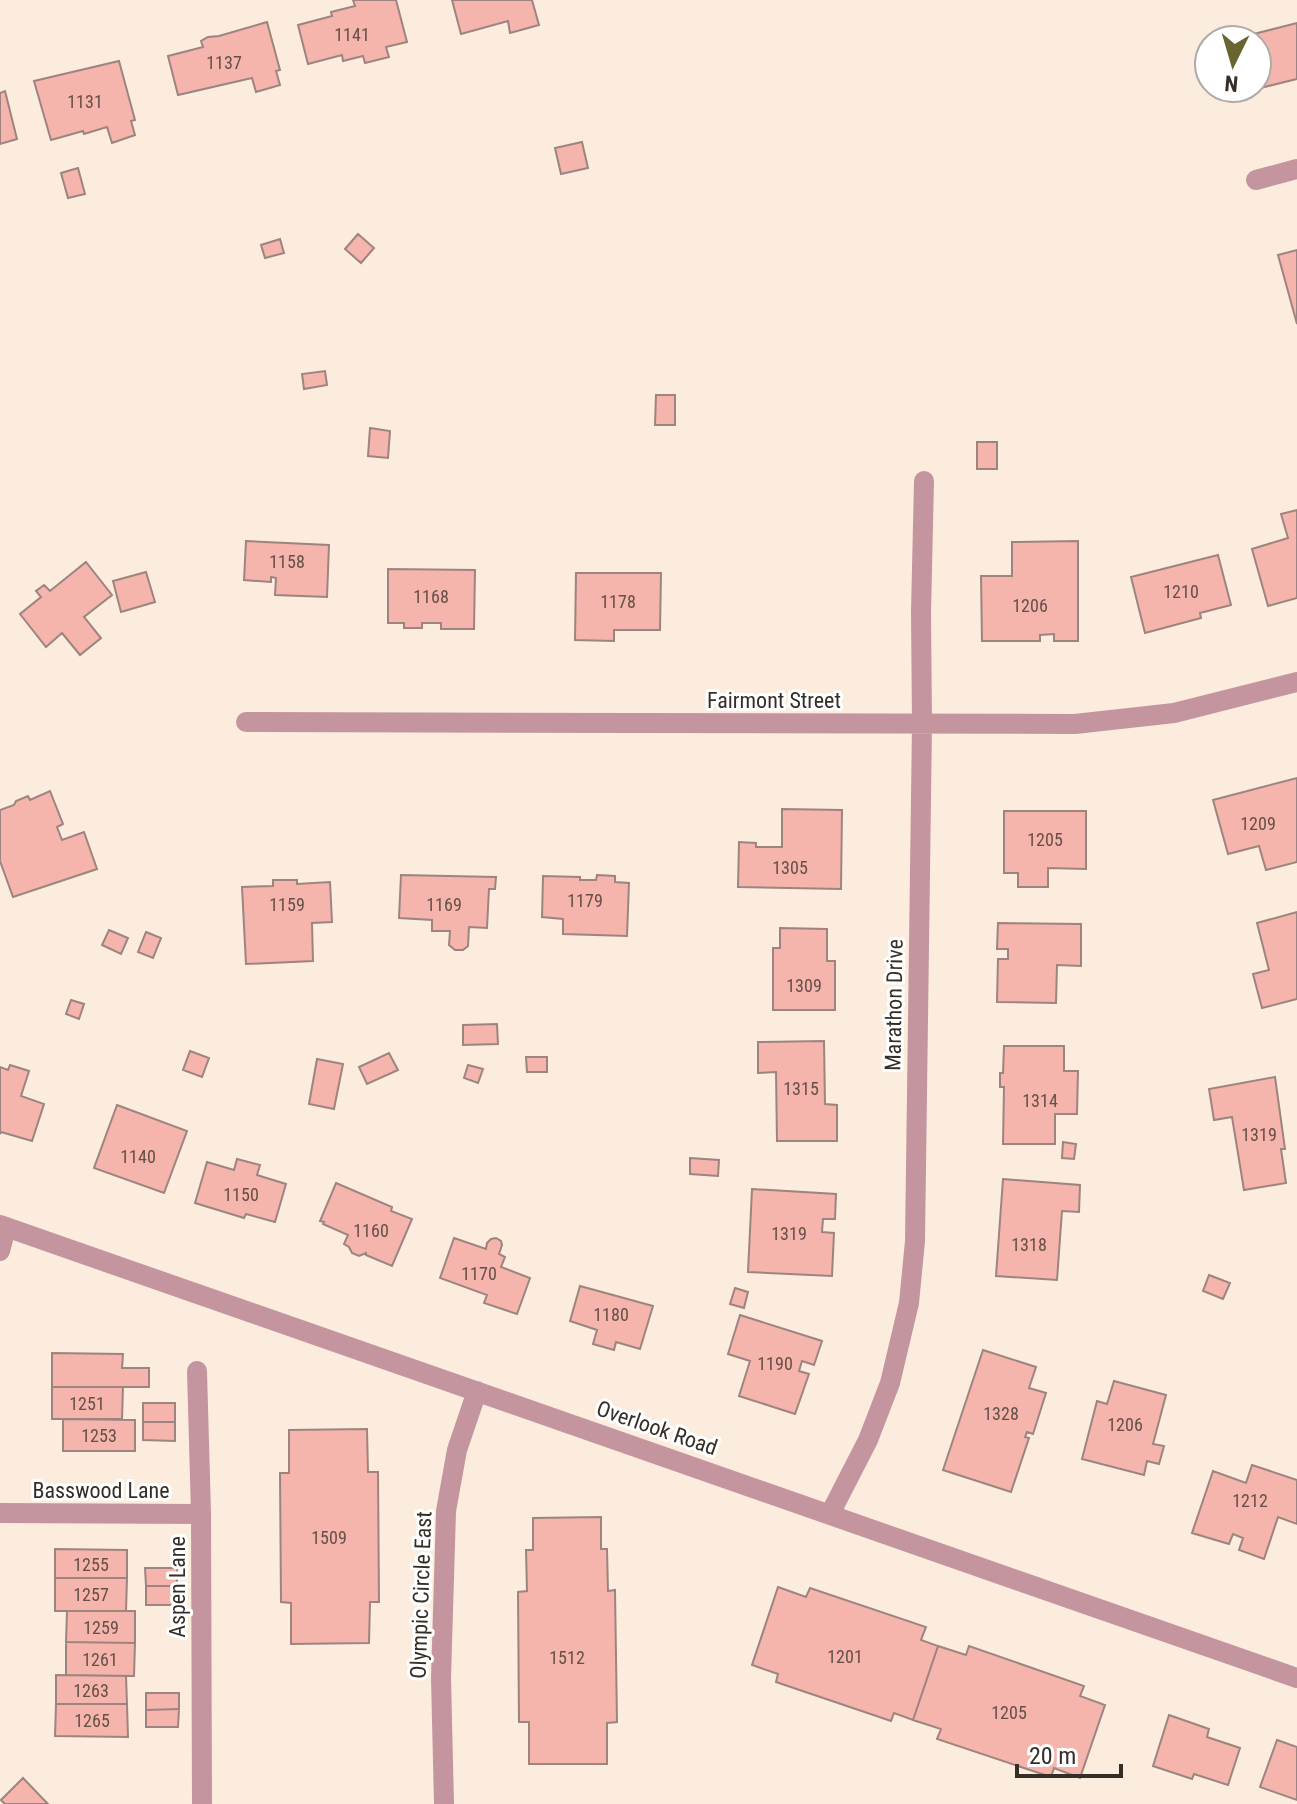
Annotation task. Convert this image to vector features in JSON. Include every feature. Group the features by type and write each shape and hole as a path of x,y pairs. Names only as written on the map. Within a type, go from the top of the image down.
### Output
{"street":[{"path":"1256,180 1297,169"},
{"name":"Marathon Drive","path":"830,1514 868,1440 890,1383 909,1303 915,1241 924,481"},
{"name":"Fairmont Street","path":"246,722 1075,724 1174,713 1297,682"},
{"path":"0,1251 3,1226"},
{"name":"Overlook Road","path":"3,1226 1297,1678"},
{"name":"Aspen Lane","path":"197,1371 202,1804"},
{"name":"Olympic Circle East","path":"444,1804 441,1678 446,1511 457,1450 477,1391"},
{"name":"Basswood Lane","path":"0,1513 201,1514"}],"building":[{"path":"353,0 396,0 407,42 386,47 389,57 365,63 363,56 343,61 342,55 308,64 298,25 355,6"},
{"path":"452,0 532,0 539,25 510,33 508,21 461,34"},
{"path":"267,22 280,70 276,71 280,85 256,92 252,78 178,95 168,56 203,47 201,41 208,37"},
{"path":"1297,23 1297,79 1273,85 1273,29"},
{"path":"119,61 135,120 131,121 135,135 112,143 107,127 51,140 34,81"},
{"path":"5,91 17,139 0,144 0,93"},
{"path":"582,142 588,168 561,174 555,148"},
{"path":"78,168 85,194 68,198 61,173"},
{"path":"358,234 374,248 361,263 345,249"},
{"path":"280,239 284,253 265,258 261,245"},
{"path":"1297,250 1297,324 1278,255"},
{"path":"325,371 327,385 304,389 302,374"},
{"path":"656,395 675,395 675,425 655,425"},
{"path":"370,428 390,431 388,458 368,456"},
{"path":"977,442 997,442 997,469 977,469"},
{"path":"1297,510 1297,598 1268,606 1252,549 1288,538 1281,514"},
{"path":"246,541 329,545 327,597 275,595 276,578 271,577 271,582 244,580"},
{"path":"1078,541 1078,641 1054,641 1054,634 1040,635 1040,641 982,641 981,576 1012,576 1012,542"},
{"path":"1218,555 1231,605 1200,613 1201,618 1145,633 1131,577"},
{"path":"86,562 112,595 84,617 101,638 80,655 62,633 46,647 20,614 41,597 36,591 44,585 50,591"},
{"path":"388,569 475,570 474,629 441,629 441,623 422,623 422,628 404,628 404,623 388,623"},
{"path":"146,572 155,602 121,612 113,581"},
{"path":"576,573 661,573 660,630 614,630 614,641 575,640"},
{"path":"1297,778 1297,862 1266,870 1259,846 1228,854 1213,800"},
{"path":"50,791 63,824 57,827 62,840 84,832 97,869 13,897 0,861 0,810 28,796 30,800"},
{"path":"782,809 842,810 841,889 738,887 739,842 756,843 756,847 782,847"},
{"path":"1004,811 1086,811 1086,869 1048,868 1048,887 1018,887 1018,873 1004,873"},
{"path":"401,875 496,877 495,889 489,889 487,928 469,927 468,946 455,950 449,945 450,931 432,931 432,920 399,918"},
{"path":"597,875 615,876 615,882 629,883 627,936 563,934 563,919 542,917 543,876 596,880"},
{"path":"273,880 297,880 297,884 330,882 332,922 312,923 313,961 246,964 242,887 273,886"},
{"path":"1297,912 1297,999 1262,1008 1253,974 1269,970 1257,923"},
{"path":"998,923 1081,924 1081,966 1057,965 1056,1003 997,1002 998,959 1008,959 1008,949 997,949"},
{"path":"780,928 827,929 827,961 835,961 835,1010 773,1010 773,948 780,948"},
{"path":"109,930 128,938 121,954 102,945"},
{"path":"146,932 161,938 153,958 138,952"},
{"path":"71,1000 84,1004 79,1019 66,1014"},
{"path":"497,1024 498,1044 463,1045 463,1025"},
{"path":"824,1041 825,1104 837,1105 837,1141 777,1141 776,1072 758,1073 758,1042"},
{"path":"1004,1046 1064,1046 1064,1071 1078,1071 1077,1114 1055,1114 1055,1144 1003,1144 1004,1087 1000,1087 1000,1073 1003,1073"},
{"path":"190,1051 209,1058 202,1077 183,1070"},
{"path":"389,1053 398,1070 367,1084 359,1067"},
{"path":"526,1057 547,1057 547,1072 527,1072"},
{"path":"317,1059 343,1064 334,1109 309,1104"},
{"path":"10,1065 29,1071 21,1096 44,1104 32,1141 0,1134 0,1067 8,1070"},
{"path":"468,1065 483,1069 478,1083 464,1078"},
{"path":"1275,1077 1285,1149 1281,1149 1286,1183 1244,1190 1232,1117 1214,1120 1209,1089"},
{"path":"117,1105 187,1131 164,1193 94,1168"},
{"path":"1063,1142 1076,1144 1074,1159 1062,1158"},
{"path":"690,1158 719,1160 718,1176 690,1174"},
{"path":"237,1159 260,1165 257,1175 286,1184 275,1222 246,1214 244,1218 195,1203 207,1162 234,1170"},
{"path":"1003,1179 1080,1185 1079,1212 1062,1211 1057,1280 996,1276"},
{"path":"336,1183 412,1219 392,1266 366,1253 359,1256 352,1253 344,1244 348,1235 320,1221"},
{"path":"752,1189 836,1194 835,1219 823,1219 822,1232 834,1233 832,1276 748,1272"},
{"path":"454,1238 486,1249 491,1239 501,1241 499,1254 505,1257 501,1267 530,1278 517,1314 484,1303 487,1295 440,1278"},
{"path":"1209,1275 1230,1283 1223,1299 1203,1291"},
{"path":"580,1286 653,1306 640,1349 616,1342 614,1350 593,1344 597,1330 570,1321"},
{"path":"735,1288 748,1292 744,1308 730,1304"},
{"path":"740,1315 822,1341 814,1365 802,1361 799,1371 809,1374 795,1414 739,1396 750,1361 728,1354"},
{"path":"983,1350 1036,1367 1029,1388 1046,1393 1033,1434 1027,1432 1025,1437 1029,1438 1011,1492 943,1470"},
{"path":"52,1353 123,1354 122,1368 149,1368 149,1387 52,1387"},
{"path":"1114,1381 1166,1395 1153,1444 1164,1446 1159,1464 1147,1461 1144,1475 1082,1459 1097,1401 1107,1404"},
{"path":"52,1387 123,1387 122,1419 52,1419"},
{"path":"143,1403 175,1403 175,1422 143,1422"},
{"path":"63,1419 135,1420 135,1451 63,1451"},
{"path":"143,1422 175,1422 175,1441 143,1440"},
{"path":"367,1429 368,1472 378,1472 379,1602 370,1602 369,1643 291,1644 291,1603 281,1602 280,1473 289,1473 289,1430"},
{"path":"1252,1465 1297,1480 1297,1524 1278,1517 1264,1559 1239,1550 1243,1538 1233,1534 1229,1544 1192,1533 1213,1471 1246,1483"},
{"path":"601,1517 601,1549 607,1549 608,1591 615,1590 617,1722 607,1723 607,1764 529,1764 529,1722 519,1722 518,1592 527,1591 526,1550 533,1550 533,1518"},
{"path":"55,1549 127,1550 127,1578 55,1578"},
{"path":"145,1568 177,1568 177,1586 146,1586"},
{"path":"55,1578 127,1578 126,1611 55,1611"},
{"path":"146,1586 177,1586 178,1605 146,1605"},
{"path":"778,1587 806,1597 810,1588 926,1627 921,1640 938,1646 913,1720 894,1713 891,1721 776,1682 778,1674 752,1665"},
{"path":"67,1611 135,1611 135,1643 66,1642"},
{"path":"66,1642 135,1643 134,1676 66,1675"},
{"path":"938,1646 966,1655 969,1646 1084,1686 1080,1696 1105,1705 1080,1778 1054,1768 1051,1777 937,1739 941,1729 913,1720"},
{"path":"56,1675 126,1676 127,1704 56,1704"},
{"path":"146,1693 179,1693 179,1709 146,1710"},
{"path":"56,1704 127,1704 128,1737 55,1736"},
{"path":"179,1709 178,1727 146,1727 146,1710"},
{"path":"1169,1715 1209,1729 1207,1737 1240,1748 1228,1785 1194,1774 1192,1779 1153,1766"},
{"path":"1277,1740 1297,1747 1297,1800 1260,1787"},
{"path":"23,1778 48,1804 5,1804 1,1800"}]}
